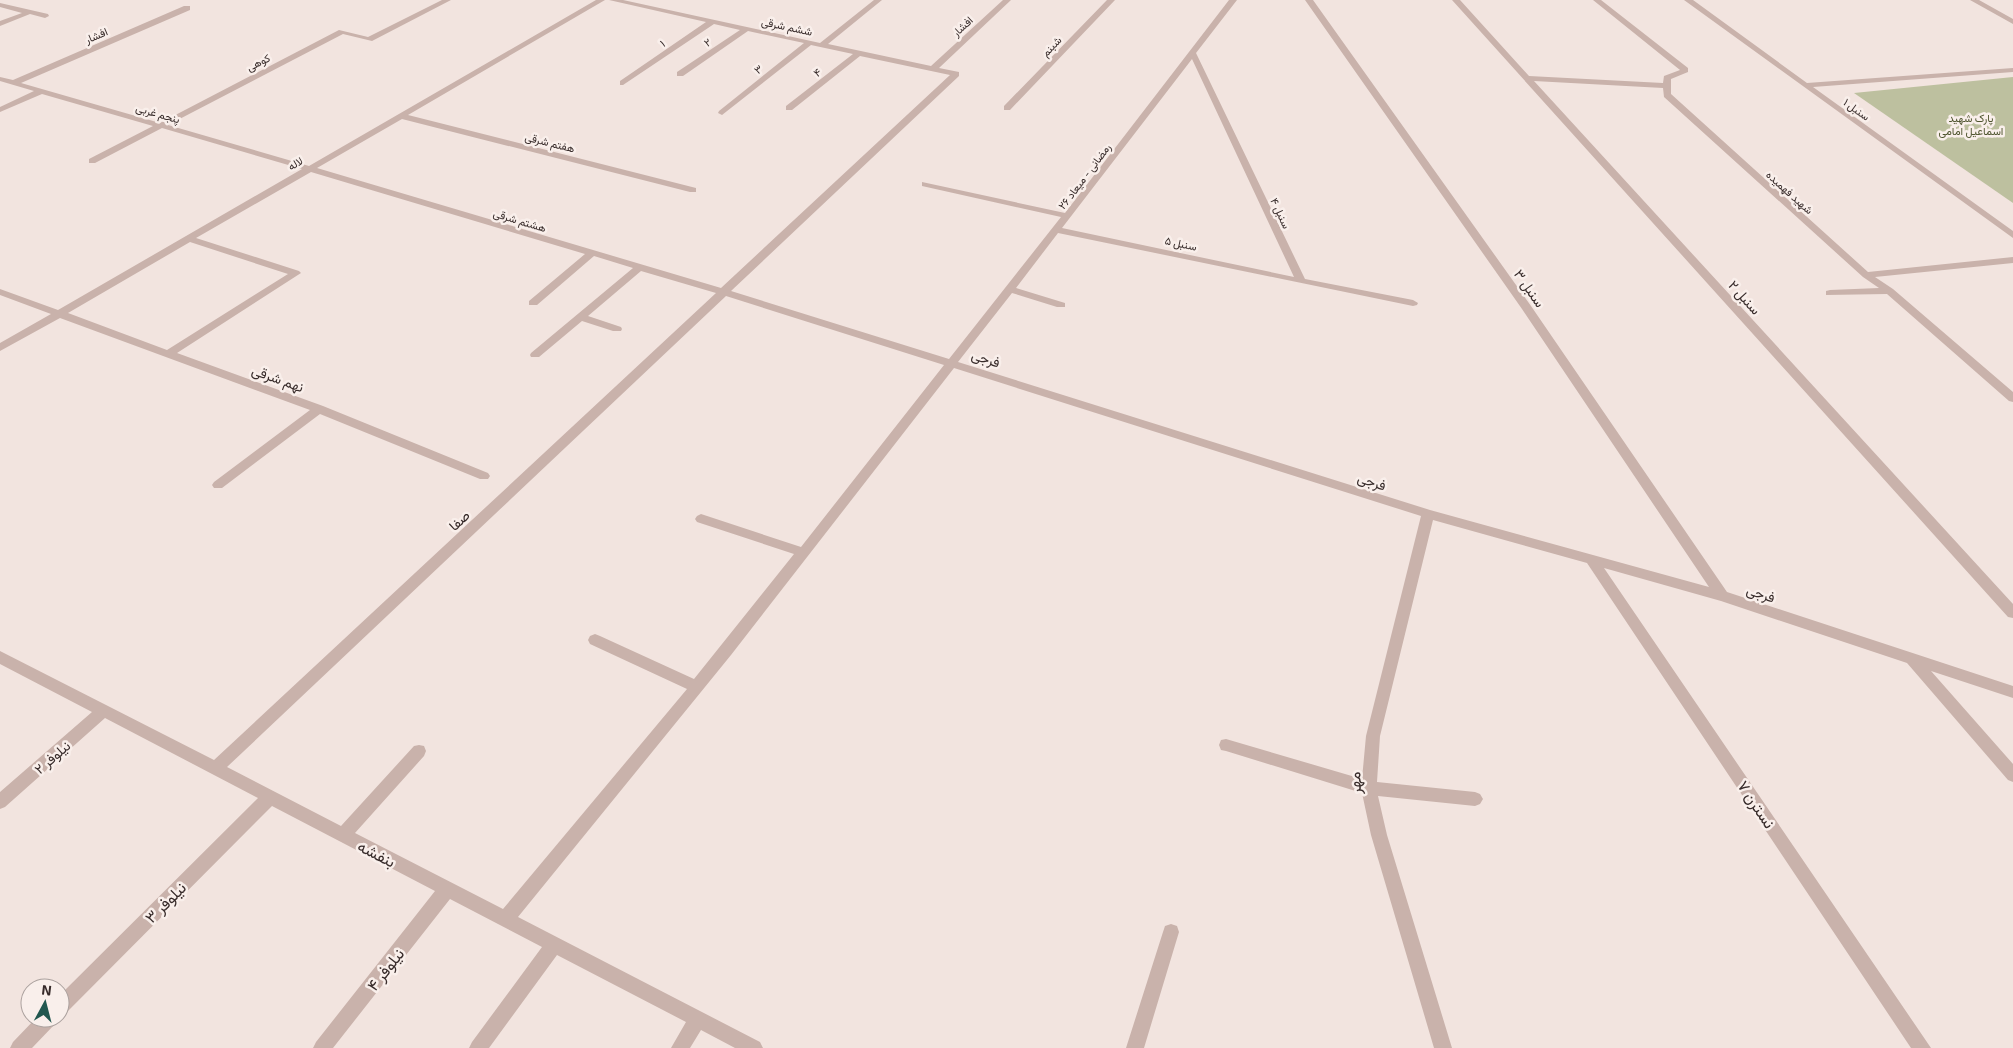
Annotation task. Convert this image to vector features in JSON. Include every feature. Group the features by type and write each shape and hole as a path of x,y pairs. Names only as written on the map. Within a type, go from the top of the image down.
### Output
{"street":[{"name":"کوهی","path":"92,160 342,32 369,39 447,0"},
{"name":"لاله","path":"0,348 602,0"},
{"name":"ششم شرقی","path":"613,0 956,74"},
{"path":"822,45 878,0"},
{"name":"افشار","path":"933,69 1007,0"},
{"name":"شبنم","path":"1007,108 1111,0"},
{"name":"رمضانی - میعاد ۲۶","path":"506,919 697,687 1067,216 1233,0"},
{"name":"سنبل ۳","path":"1309,0 1527,308 1722,596"},
{"name":"سنبل ۲","path":"1456,0 2013,613"},
{"path":"1527,78 1667,86 1667,78 1685,70 1597,0"},
{"name":"سنبل ۱","path":"1688,0 2013,235"},
{"path":"1974,0 2013,22"},
{"path":"0,5 44,16"},
{"name":"افشار","path":"14,83 187,8"},
{"path":"0,24 30,12"},
{"name":"۱","path":"623,83 713,21"},
{"name":"۲","path":"680,74 746,29"},
{"name":"۳","path":"722,113 810,42"},
{"name":"سنبل ۴","path":"1192,52 1301,281"},
{"name":"۴","path":"789,108 859,53"},
{"path":"1806,85 2013,70"},
{"name":"صفا","path":"215,769 956,74"},
{"name":"پنجم غربی","path":"0,79 311,168"},
{"name":"شهید فهمیده","path":"1667,86 1667,94 1698,124 1866,275 1889,291 2013,398"},
{"path":"0,110 42,91"},
{"name":"هفتم شرقی","path":"402,116 693,190"},
{"name":"هشتم شرقی","path":"311,168 723,292"},
{"path":"925,184 1067,216"},
{"name":"سنبل ۵","path":"1056,230 1301,281"},
{"path":"168,354 296,273 189,239"},
{"path":"533,303 592,253"},
{"path":"1866,275 2013,260"},
{"path":"536,355 640,267"},
{"path":"1301,281 1413,303"},
{"path":"1010,289 1061,304"},
{"path":"1830,293 1889,291"},
{"name":"نهم شرقی","path":"0,292 318,409 484,476"},
{"name":"فرجی","path":"723,292 1428,514 1722,596 2013,692"},
{"path":"581,317 617,329"},
{"path":"218,484 318,409"},
{"name":"مهر","path":"1428,514 1373,736 1369,788 1379,835 1443,1048"},
{"path":"701,519 802,552"},
{"name":"نسترن ۷","path":"1592,560 1922,1048"},
{"path":"595,640 697,687"},
{"name":"بنفشه","path":"0,657 506,919 554,946 754,1048"},
{"path":"1912,659 2013,776"},
{"name":"نیلوفر ۲","path":"0,802 103,711"},
{"path":"1226,745 1369,788 1475,799"},
{"path":"343,835 419,751"},
{"name":"نیلوفر ۳","path":"70,997 270,797"},
{"name":"نیلوفر ۴","path":"322,1048 447,889"},
{"path":"1135,1048 1171,932"},
{"path":"478,1048 554,946"},
{"path":"680,1048 698,1019"},
{"path":"19,1048 39,1028"}],"green space":[{"name":"پارک شهید اسماعیل امامی","path":"2013,77 2013,203 1854,93"}]}
